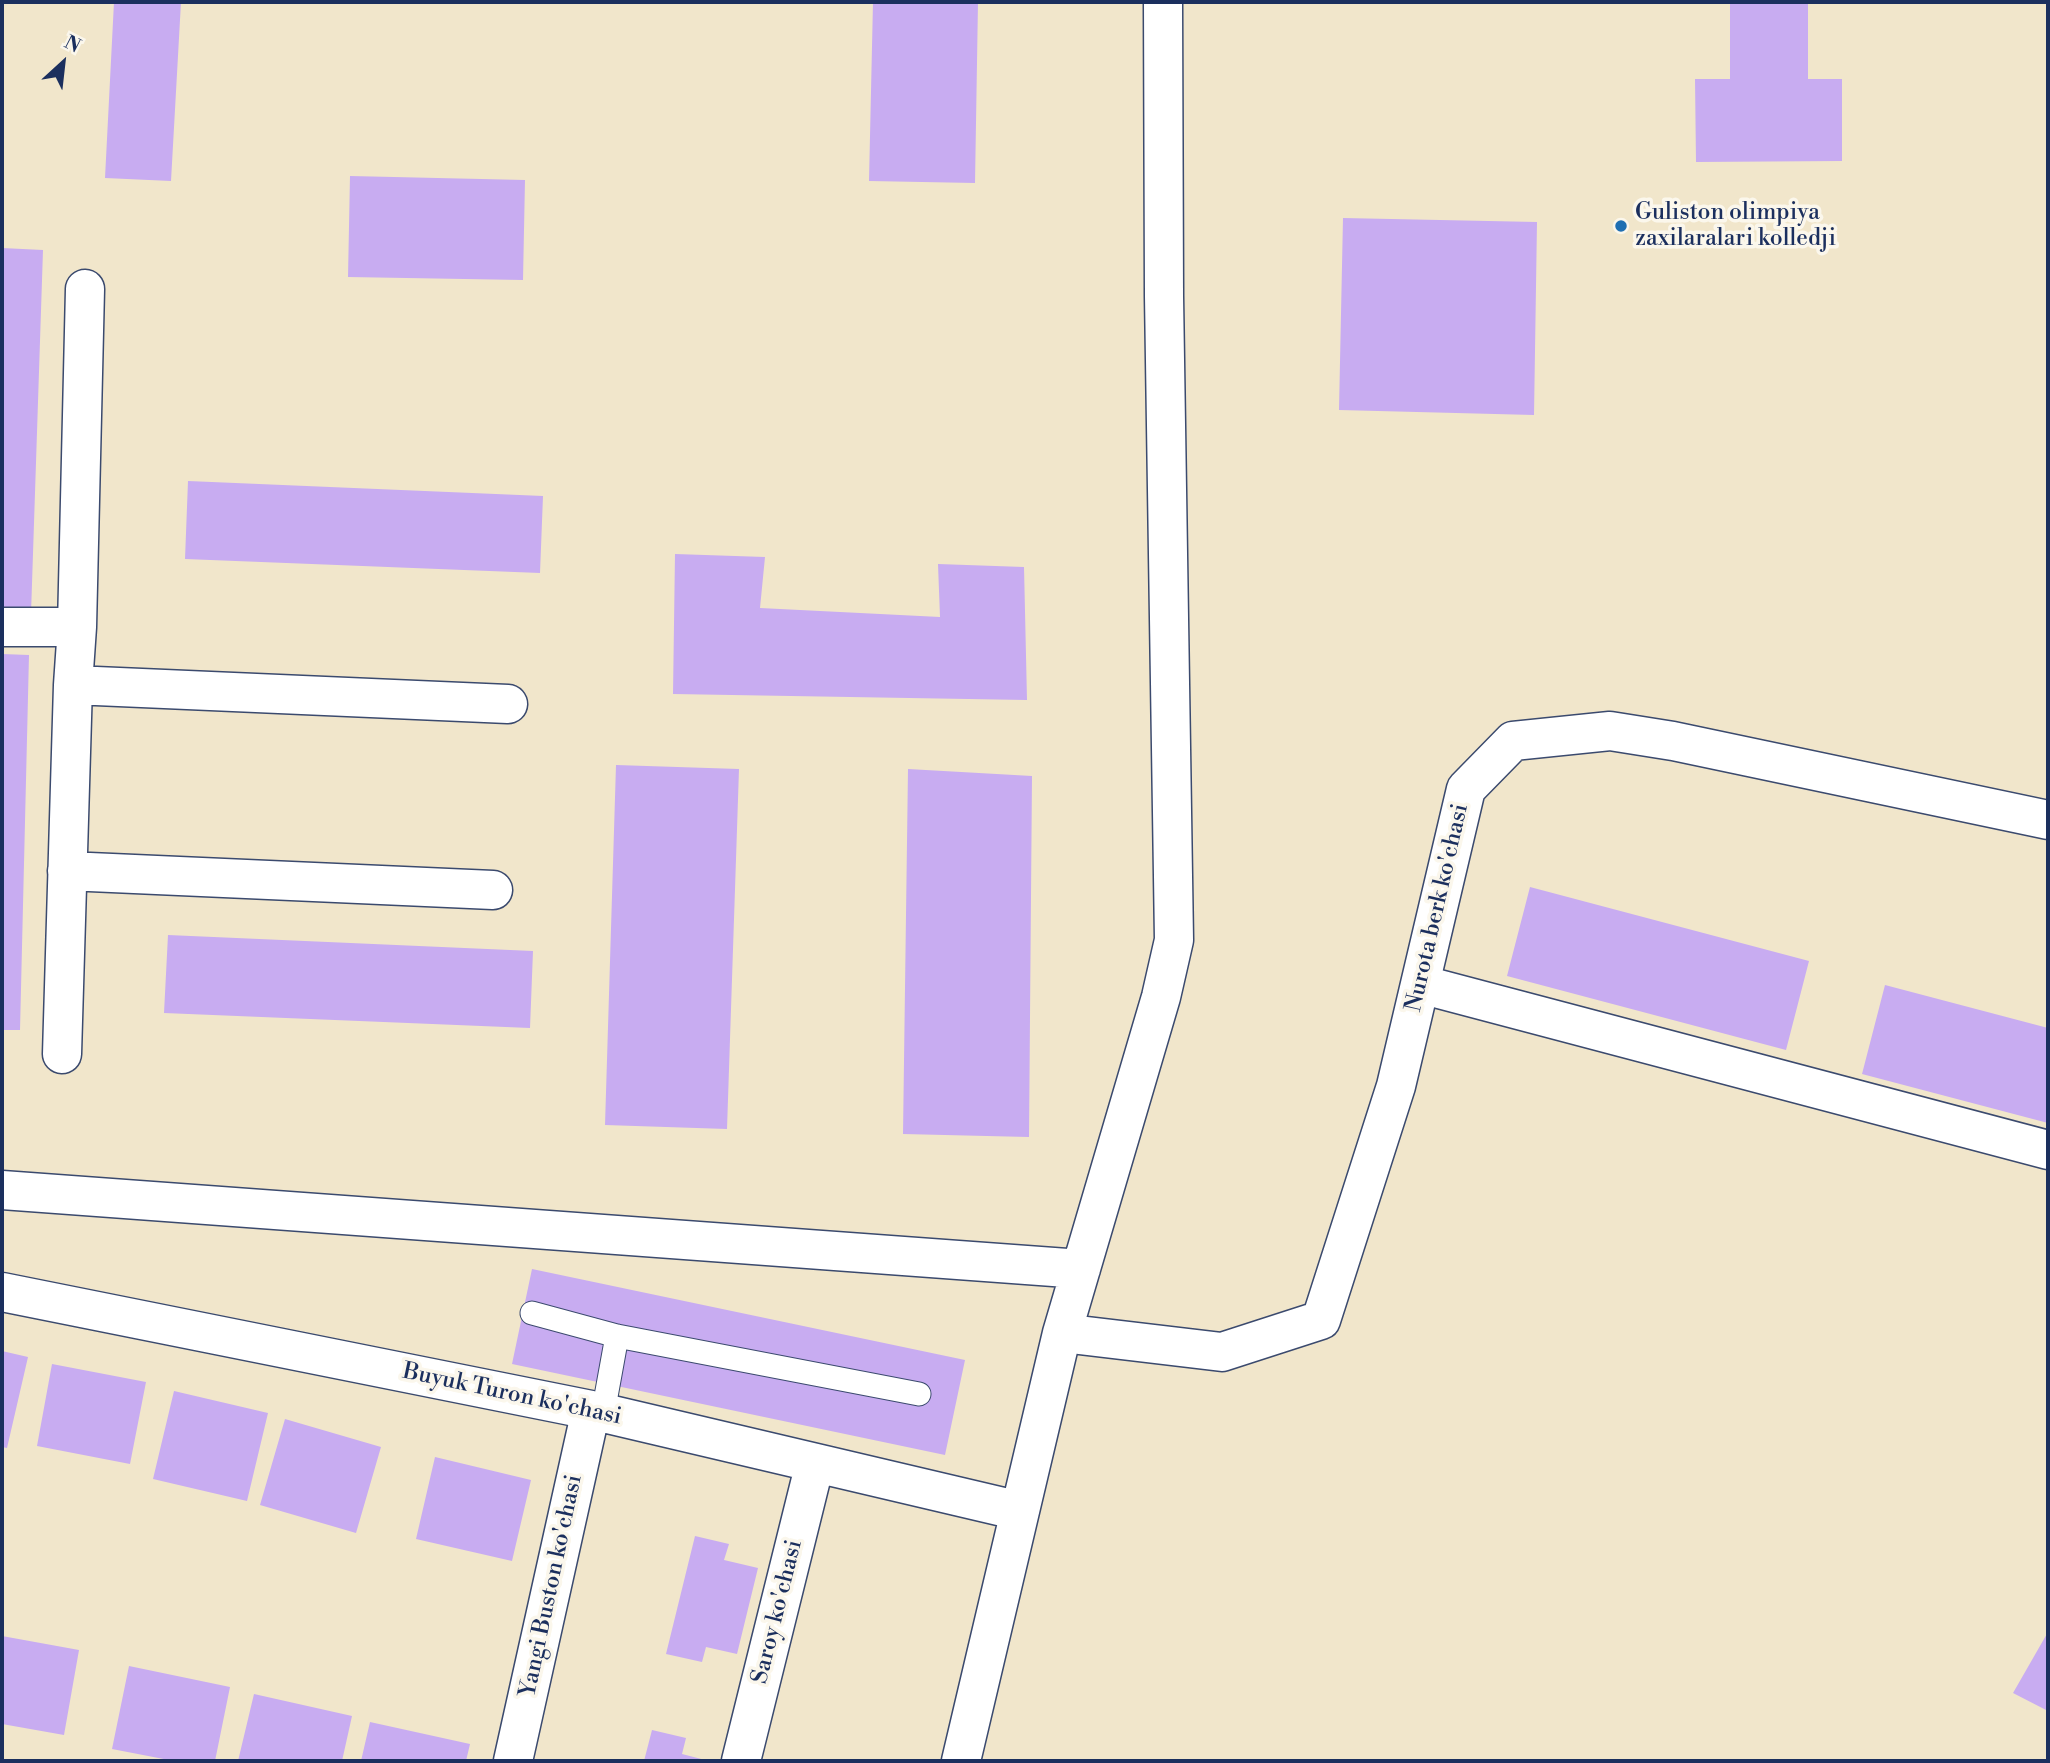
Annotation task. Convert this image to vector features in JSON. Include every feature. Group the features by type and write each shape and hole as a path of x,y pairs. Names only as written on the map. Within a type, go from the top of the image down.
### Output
{"street":[{"path":"961,1761 1062,1333 1157,1010 1174,940 1164,296 1163,2"},
{"path":"62,1054 73,685 78,627 85,289"},
{"path":"2,627 78,627"},
{"path":"73,685 508,704"},
{"name":"Nurota berk ko'chasi","path":"1062,1333 1222,1352 1321,1320 1396,1086 1466,789 1513,741 1611,731 1673,741 2048,820"},
{"path":"67,872 493,890"},
{"path":"1420,984 2048,1150"},
{"path":"2,1191 1081,1269"},
{"name":"Buyuk Turon ko'chasi","path":"2,1292 597,1412 1020,1511"},
{"name":"Yangi Buston ko'chasi","path":"513,1761 597,1412"},
{"name":"Saroy ko'chasi","path":"741,1761 815,1463"}],"lane":[{"path":"532,1313 617,1336 919,1394"},
{"path":"597,1412 617,1336"}],"building":[{"path":"114,2 181,2 171,181 105,178"},
{"path":"873,2 978,2 975,183 869,181"},
{"path":"1730,2 1808,2 1808,79 1842,79 1842,161 1696,162 1695,79 1730,79"},
{"path":"350,176 525,180 523,280 348,277"},
{"path":"1343,218 1537,222 1534,415 1339,410"},
{"path":"2,248 43,250 31,614 2,613"},
{"path":"188,481 543,496 540,573 185,559"},
{"path":"675,554 765,557 760,608 940,617 938,564 1024,567 1027,700 673,694"},
{"path":"2,654 29,655 20,1030 2,1030"},
{"path":"616,765 739,769 727,1129 605,1125"},
{"path":"908,769 1032,776 1029,1137 903,1134"},
{"path":"1530,887 1809,961 1786,1050 1507,976"},
{"path":"168,935 533,951 530,1028 164,1013"},
{"path":"1885,985 2048,1028 2048,1123 1862,1074"},
{"path":"532,1269 965,1360 945,1455 512,1364"},
{"path":"2,1351 28,1357 7,1448 2,1447"},
{"path":"52,1364 146,1382 130,1464 37,1446"},
{"path":"174,1391 268,1413 247,1501 153,1479"},
{"path":"285,1419 381,1447 356,1533 260,1505"},
{"path":"435,1457 531,1480 512,1561 416,1539"},
{"path":"695,1536 729,1544 724,1560 758,1568 737,1654 706,1647 702,1662 666,1654"},
{"path":"2048,1632 2048,1711 2013,1693"},
{"path":"2,1636 79,1650 64,1735 2,1724"},
{"path":"129,1666 230,1687 215,1761 174,1761 112,1749"},
{"path":"254,1694 352,1716 342,1761 238,1761"},
{"path":"370,1722 470,1744 466,1761 361,1761"},
{"path":"652,1730 686,1738 682,1754 709,1761 644,1761"}],"place":[{"name":"Guliston olimpiya zaxilaralari kolledji","path":"1621,226"}]}
